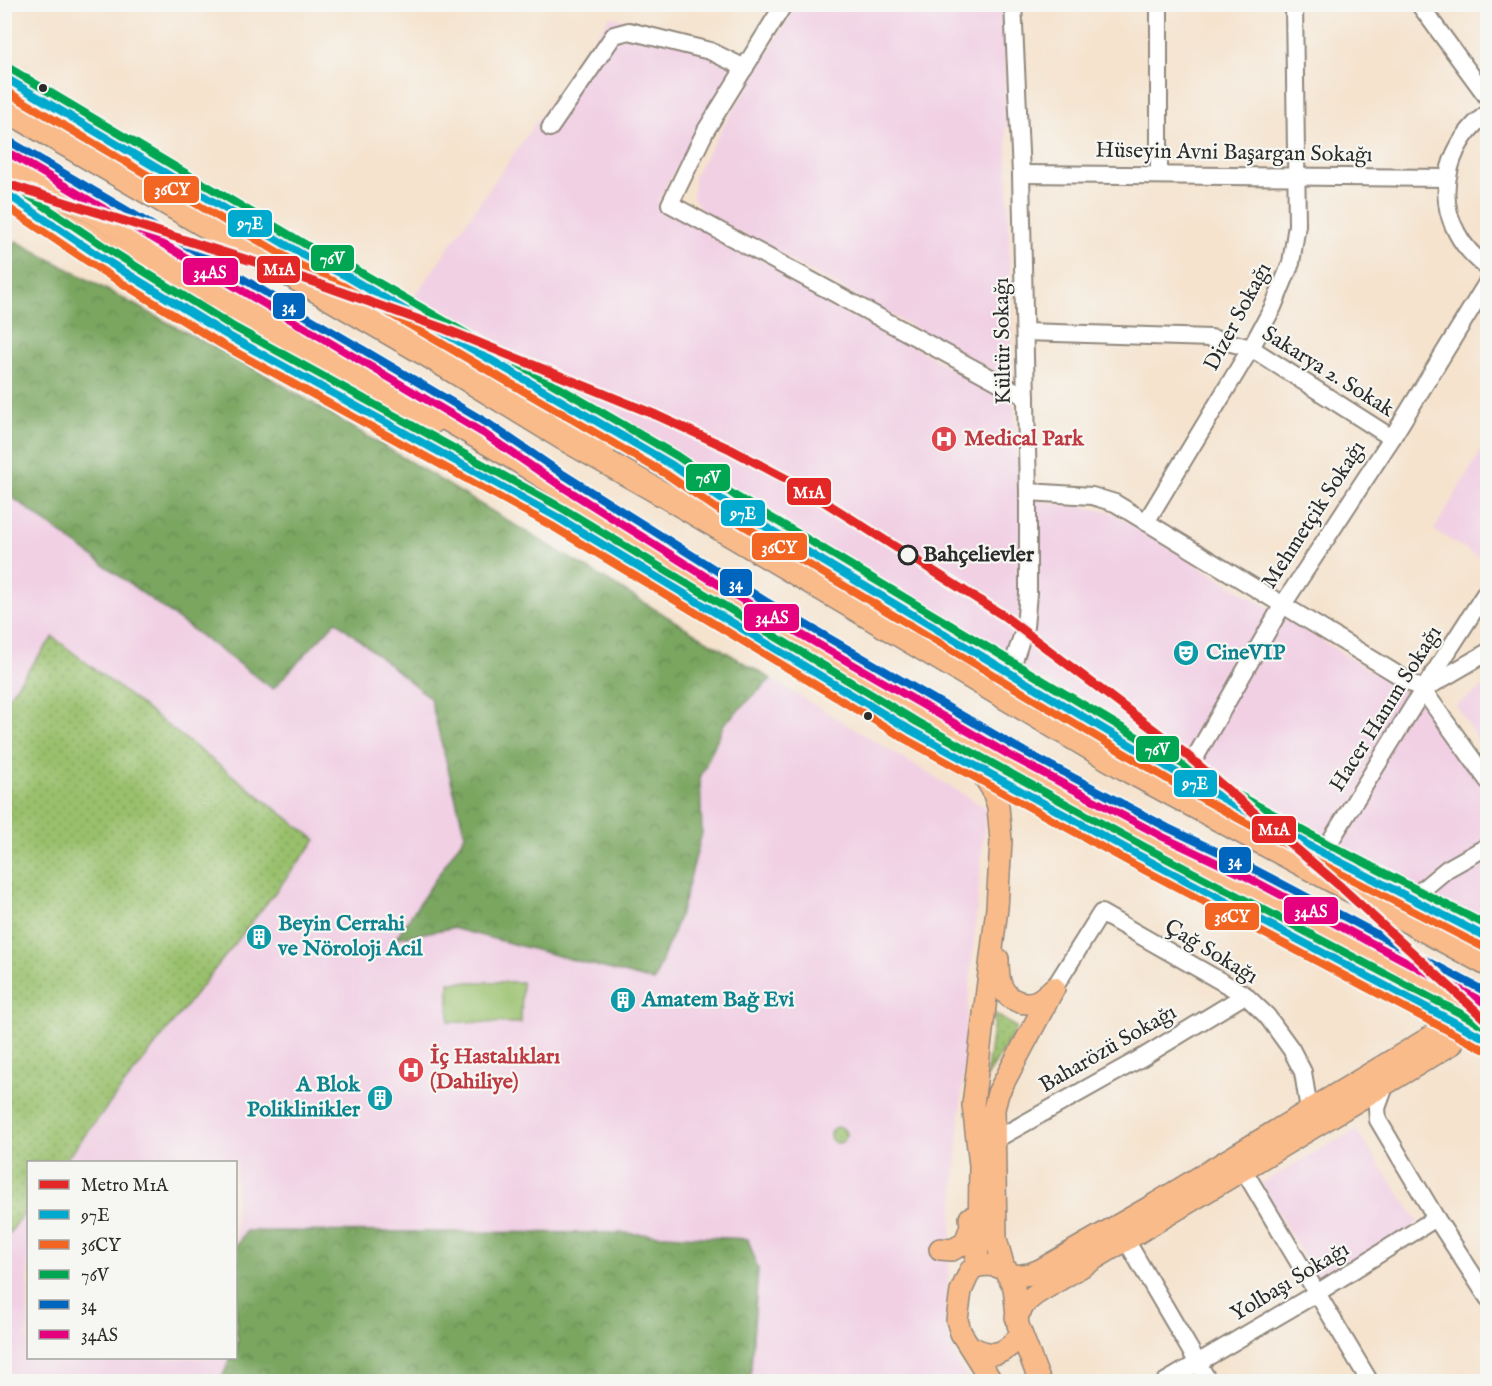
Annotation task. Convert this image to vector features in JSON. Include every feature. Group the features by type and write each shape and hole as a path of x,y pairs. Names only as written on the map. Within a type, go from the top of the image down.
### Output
{"highway":[{"path":"4,108 408,343 561,437 666,496 1130,771 1488,964"},
{"path":"4,160 518,459 833,658 1152,837 1488,1014"},
{"path":"4,192 377,401 399,411 426,419 458,425"},
{"path":"303,255 350,288 624,457 651,479 666,496"}],"main road":[{"path":"6,78 303,255 348,277 672,465 731,506 1184,777 1323,853 1488,938"},
{"path":"4,192 50,224 227,335 557,517 912,731 1138,855 1488,1040"},
{"path":"975,1267 979,1244 980,1165 973,1105 997,908 1001,841 998,806 992,789 978,766"},
{"path":"997,908 998,974 1005,992 1018,1002 1025,1003 1037,1001 1054,988"},
{"path":"1040,1382 1019,1326 1014,1287 1004,1268 996,1239 994,1109 998,1093 1054,988"},
{"path":"971,1347 986,1354 1002,1353 1011,1347 1026,1302 1036,1294 1384,1086 1446,1038 1309,1110 1054,1263 1030,1274 1015,1275 993,1264 975,1267 970,1271 961,1291 957,1320 961,1333 992,1382"},
{"path":"940,1249 952,1250 965,1243 971,1226 972,1182 980,1165"}],"street":[{"path":"784,4 706,130 670,204 1026,397"},
{"name":"Kültür Sokağı","path":"1010,673 1025,627 1028,593 1029,492 1021,174 1013,4"},
{"path":"1159,4 1159,175"},
{"name":"Dizer Sokağı","path":"1146,522 1251,348 1273,307 1291,263 1297,225 1294,4"},
{"path":"1419,4 1488,98"},
{"path":"550,128 615,35 629,31 710,51 745,68"},
{"path":"1488,113 1477,120 1462,137 1452,157 1447,178 1448,206 1456,232 1472,255 1488,268"},
{"name":"Hüseyin Avni Başargan Sokağı","path":"1021,174 1447,178"},
{"name":"Mehmetçik Sokağı","path":"1184,777 1282,606 1392,438 1488,281"},
{"name":"Sakarya 2. Sokak","path":"1025,332 1211,338 1251,348 1392,438"},
{"path":"1029,492 1092,496 1115,503 1423,690 1488,781"},
{"name":"Hacer Hanım Sokağı","path":"1323,853 1488,589"},
{"path":"1423,690 1488,652"},
{"path":"1411,899 1447,870 1488,846"},
{"name":"Çağ Sokağı","path":"1054,988 1101,913 1245,995 1267,1016 1291,1049 1303,1072 1309,1110"},
{"name":"Baharözü Sokağı","path":"993,1141 1143,1058 1245,995"},
{"path":"1384,1086 1377,1108 1378,1120 1436,1218 1488,1298"},
{"path":"1243,1169 1370,1382"},
{"name":"Yolbaşı Sokağı","path":"1165,1382 1317,1293 1436,1218"},
{"path":"1126,1240 1209,1382"}],"shaded area":[{"path":"796,5 1003,5 1013,381 704,214 693,197 694,176"},
{"path":"610,16 742,55 658,201 1014,404 1019,497 1109,511 1422,702 1487,792 1487,929 1030,673 410,303"},
{"path":"16,241 269,377 986,808 967,1017 945,1322 957,1362 969,1381 750,1381 758,1269 748,1239 621,1233 246,1231 237,1244 237,1161 27,1161 27,1359 230,1359 221,1381 5,1382 4,258"},
{"path":"1484,446 1488,448 1487,562 1434,530"},
{"path":"1487,685 1487,755 1456,705"},
{"path":"1356,1130 1419,1223 1319,1284 1261,1183"}],"green space":[{"path":"16,241 269,377 771,679 724,724 700,778 702,833 682,909 654,981 452,928 396,938 465,835 430,698 336,621 273,689 5,492 4,258"},
{"path":"53,637 316,840 65,1161 27,1161 27,1209 5,1239 5,701"},
{"path":"449,982 522,982 521,1023 449,1022"},
{"path":"995,1014 1017,1028 986,1078"},
{"path":"835,1127 841,1127 846,1135 844,1141 835,1143 830,1138 830,1132"},
{"path":"246,1231 621,1233 748,1239 758,1269 750,1381 221,1381 230,1359 237,1359 237,1244"}],"metro line":[{"name":"M1A","path":"4,183 280,270 445,329 656,415 730,449 798,485 1004,616 1182,751 1341,887 1488,1022"}],"transit line":[{"name":"76V","path":"9,68 308,246 353,268 677,456 737,497 1189,768 1328,844 1488,926"},
{"name":"97E","path":"4,77 303,255 348,277 672,465 731,506 1184,777 1323,853 1488,938"},
{"name":"36CY","path":"4,90 298,264 343,286 666,474 726,515 1179,786 1318,862 1483,947"},
{"name":"34","path":"4,138 489,424 561,473 765,601 1016,747 1488,993"},
{"name":"34AS","path":"4,150 483,433 555,482 759,610 1011,756 1483,1002"},
{"name":"76V","path":"10,183 108,249 232,326 562,508 917,722 1143,846 1488,1028"},
{"name":"97E","path":"4,192 102,258 227,335 557,517 912,731 1138,855 1488,1040"},
{"name":"36CY","path":"4,205 96,267 221,344 552,526 907,740 1133,864 1483,1049"}],"place":[{"name":"Medical Park","path":"944,439"},
{"name":"Bahçelievler","path":"908,555"},
{"name":"CineVIP","path":"1186,653"},
{"name":"Beyin Cerrahi ve Nöroloji Acil","path":"259,937"},
{"name":"Amatem Bağ Evi","path":"623,1000"},
{"name":"İç Hastalıkları (Dahiliye)","path":"411,1070"},
{"name":"A Blok Poliklinikler","path":"380,1098"}]}
